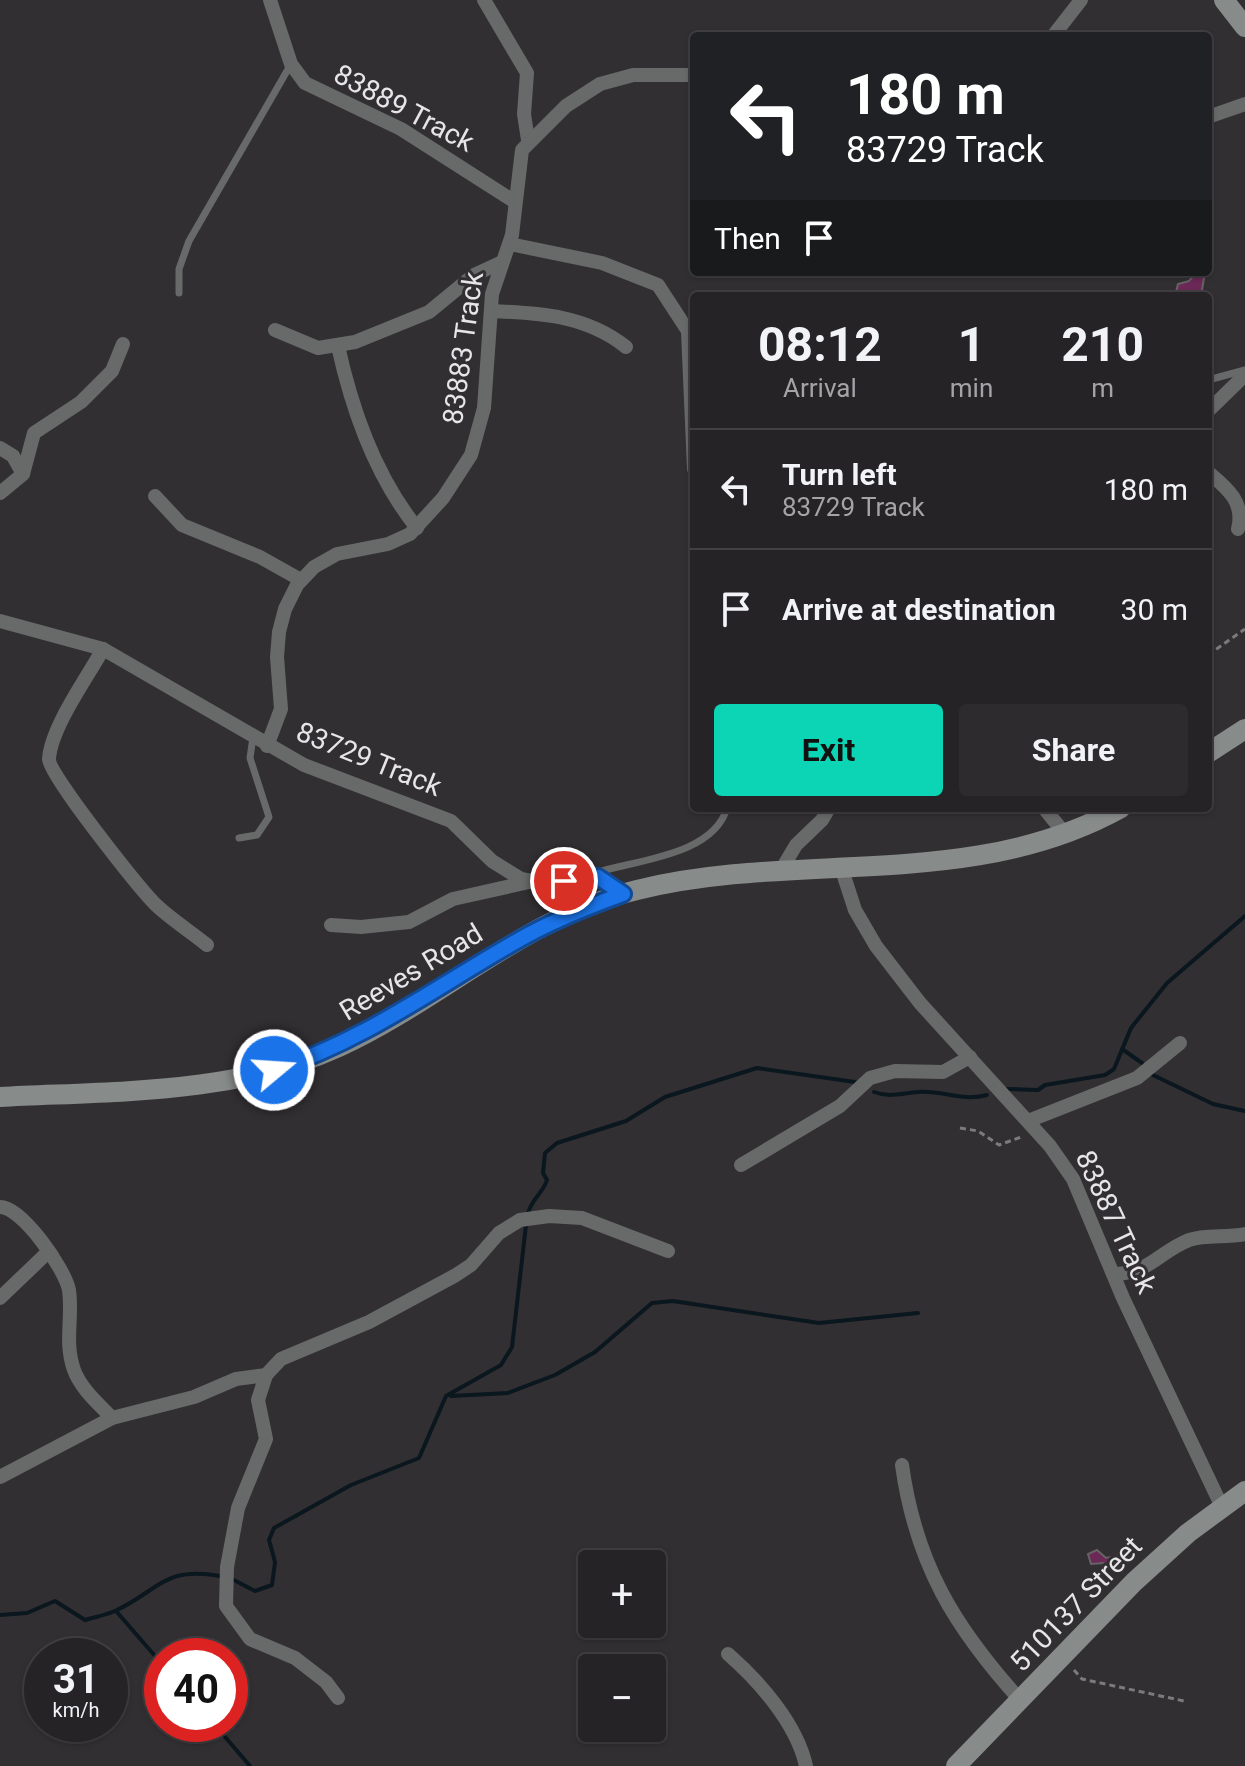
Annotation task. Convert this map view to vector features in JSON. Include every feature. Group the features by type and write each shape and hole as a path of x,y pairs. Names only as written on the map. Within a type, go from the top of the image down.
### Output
{"street":[{"name":"83889 Track","path":"270,0 291,64 312,88 348,101 401,129 515,202"},
{"path":"484,0 527,73 524,114 528,140"},
{"path":"1056,32 1081,0"},
{"path":"528,140 566,106 600,84 633,75 690,75"},
{"path":"1212,116 1245,104"},
{"name":"83883 Track","path":"267,746 281,709 277,657 279,632 285,609 301,580 319,563 337,554 388,544 417,528 463,470 479,433 487,383 491,311 502,262 510,244 518,159 528,140"},
{"path":"510,244 602,263 658,285 688,331 690,377"},
{"path":"275,330 318,348 338,346 402,325 429,312 474,275 502,262"},
{"path":"491,311 556,315 597,328 626,347"},
{"path":"0,493 23,474 34,433 81,402 108,375 123,344"},
{"path":"338,346 354,411 401,509 417,528"},
{"path":"1212,407 1245,372"},
{"path":"0,448 13,456 23,474"},
{"path":"1212,476 1242,505 1243,516 1238,529"},
{"path":"155,496 182,525 260,557 301,580"},
{"name":"83729 Track","path":"0,621 103,649 267,746 319,771 451,821 501,868 529,882"},
{"path":"103,649 57,733 50,767 71,802 100,833 154,903 207,945"},
{"path":"1212,750 1245,729"},
{"path":"780,872 796,845 827,812"},
{"path":"1047,812 1065,834"},
{"name":"Reeves Road","path":"0,1097 208,1083 298,1062 372,1030 540,928 623,894 706,878 975,858 1015,850 1065,834 1112,812"},
{"name":"83887 Track","path":"842,870 855,910 876,946 920,1003 1031,1125 1073,1179 1116,1274 1123,1298 1222,1507"},
{"path":"331,925 361,927 409,922 453,899 529,882 548,884 598,877 623,894"},
{"path":"1031,1125 1137,1078 1180,1043"},
{"path":"741,1165 840,1106 870,1078 895,1071 943,1072 970,1057"},
{"path":"0,1207 18,1214 48,1252 68,1288 66,1342 74,1371 81,1385 112,1418"},
{"path":"338,1698 326,1682 295,1658 250,1639 226,1606 227,1567 238,1508 266,1439 258,1400 266,1375 281,1359 369,1322 456,1275 477,1259 499,1233 520,1220 557,1216 582,1218 668,1251"},
{"path":"1116,1274 1145,1269 1192,1239 1245,1234"},
{"path":"0,1298 48,1252"},
{"path":"0,1477 112,1418 194,1397 236,1379 266,1375"},
{"path":"902,1465 921,1550 933,1580 959,1626 1021,1701"},
{"name":"510137 Street","path":"956,1766 1063,1659 1134,1582 1245,1491"},
{"path":"728,1654 746,1670 785,1721 806,1766"}],"lane":[{"path":"179,293 179,269 189,241 291,64"},
{"path":"1212,379 1245,372"},
{"path":"239,838 257,835 267,826 269,817 250,758 253,737"},
{"path":"581,877 671,853 694,843 719,825 725,812"}],"path":[{"path":"1212,652 1245,629"},
{"path":"960,1128 978,1131 999,1145 1006,1145 1031,1125"},
{"path":"1063,1659 1082,1679 1184,1701"}],"building":[{"path":"1193,276 1204,278 1202,292 1176,292 1178,284 1189,281"},
{"path":"1097,1550 1106,1558 1119,1555 1120,1566 1114,1569 1104,1563 1091,1564 1088,1554"}],"waterway":[{"path":"1007,1089 1038,1090 1045,1085 1105,1075 1114,1069 1131,1028 1167,983 1245,916"},
{"path":"1122,1049 1142,1063"},
{"path":"528,1213 547,1180 543,1173 545,1153 557,1143 626,1121 665,1097 757,1068 855,1082"},
{"path":"1153,1075 1213,1104 1245,1111"},
{"path":"874,1092 891,1095 918,1092 969,1097 987,1095"},
{"path":"232,1579 255,1591 272,1585 275,1562 269,1540 274,1528 351,1485 419,1458 446,1396 501,1365 512,1347 526,1225"},
{"path":"451,1396 508,1393 555,1375 595,1352 652,1303 673,1301 819,1323 918,1313"},
{"path":"0,1615 27,1613 55,1601 85,1620 115,1611 174,1577 186,1574 220,1576"},
{"path":"116,1611 144,1643"},
{"path":"229,1742 250,1766"}],"route":[{"path":"274,1070 339,1047 517,941 571,913 623,894 598,877 564,881"}]}
